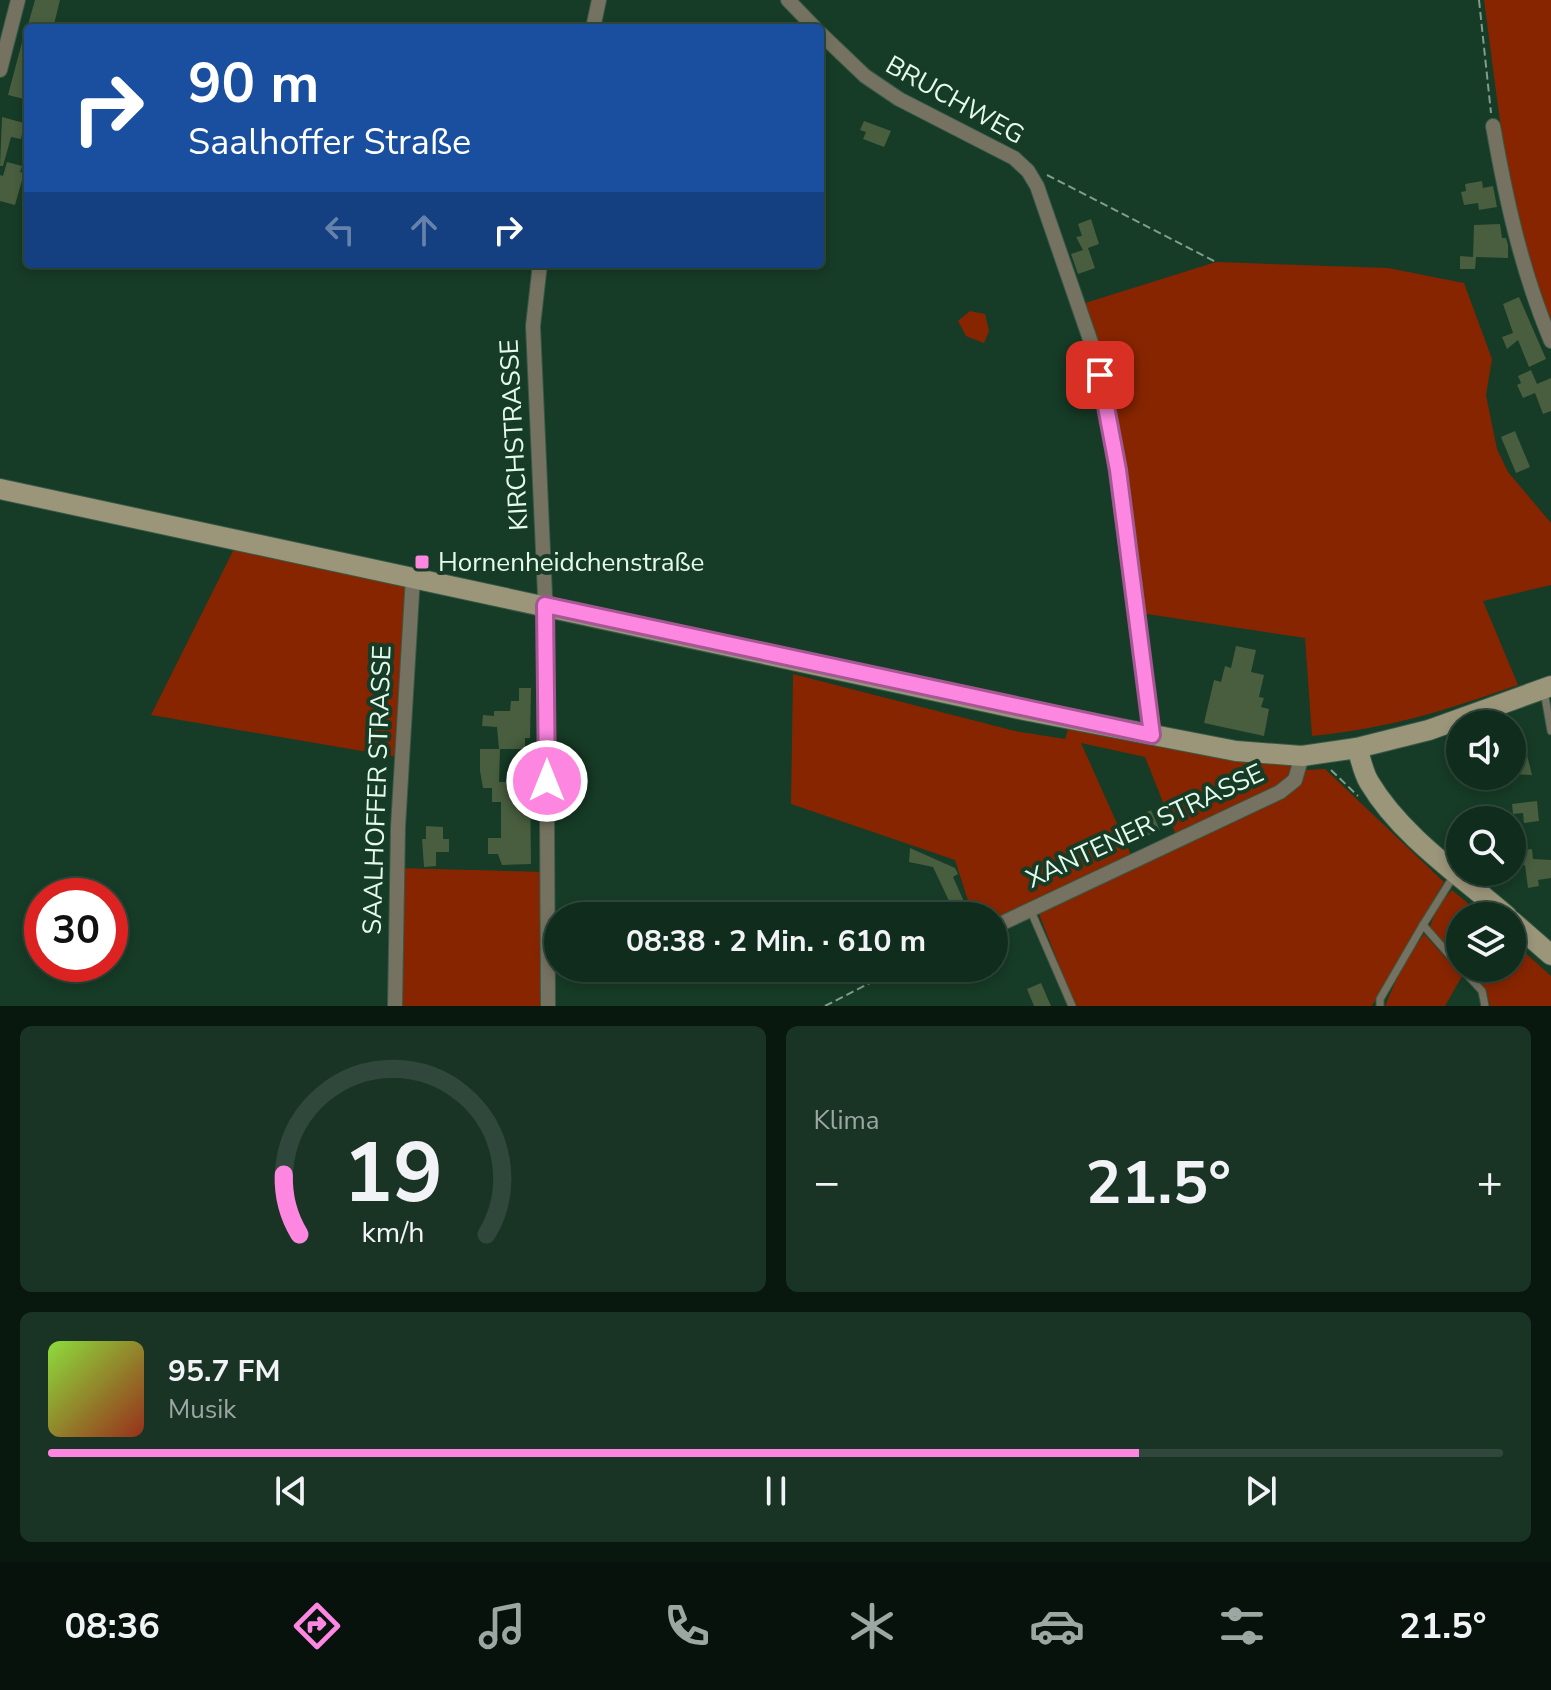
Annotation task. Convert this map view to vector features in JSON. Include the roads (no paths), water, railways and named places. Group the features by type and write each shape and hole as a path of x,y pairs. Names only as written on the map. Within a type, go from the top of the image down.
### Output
{"main road":[{"path":"0,489 327,564 413,576 1236,751 1302,756 1357,748 1429,730 1547,688"},
{"path":"1357,748 1367,779 1378,796 1446,863"},
{"path":"1473,886 1491,902"},
{"path":"1526,933 1551,955"}],"street":[{"path":"0,70 18,0"},
{"path":"594,24 599,0"},
{"path":"788,0 811,24"},
{"name":"BRUCHWEG","path":"824,37 865,76 899,99 1014,158 1037,186 1094,351 1106,400 1152,735"},
{"path":"1493,126 1514,230 1535,302 1551,341"},
{"name":"KIRCHSTRASSE","path":"540,268 533,326 545,605"},
{"name":"SAALHOFFER STRASSE","path":"395,1006 398,827 413,576"},
{"path":"545,605 548,1006"},
{"name":"XANTENER STRASSE","path":"1008,920 1280,792 1295,780 1302,756"}],"lane":[{"path":"1547,688 1551,731"},
{"path":"1380,1006 1380,999 1448,886"},
{"path":"1030,909 1072,1006"},
{"path":"1423,925 1446,952"},
{"path":"1473,982 1482,991 1485,1006"}],"place":[{"name":"Hornenheidchenstraße","path":"422,562"}]}
